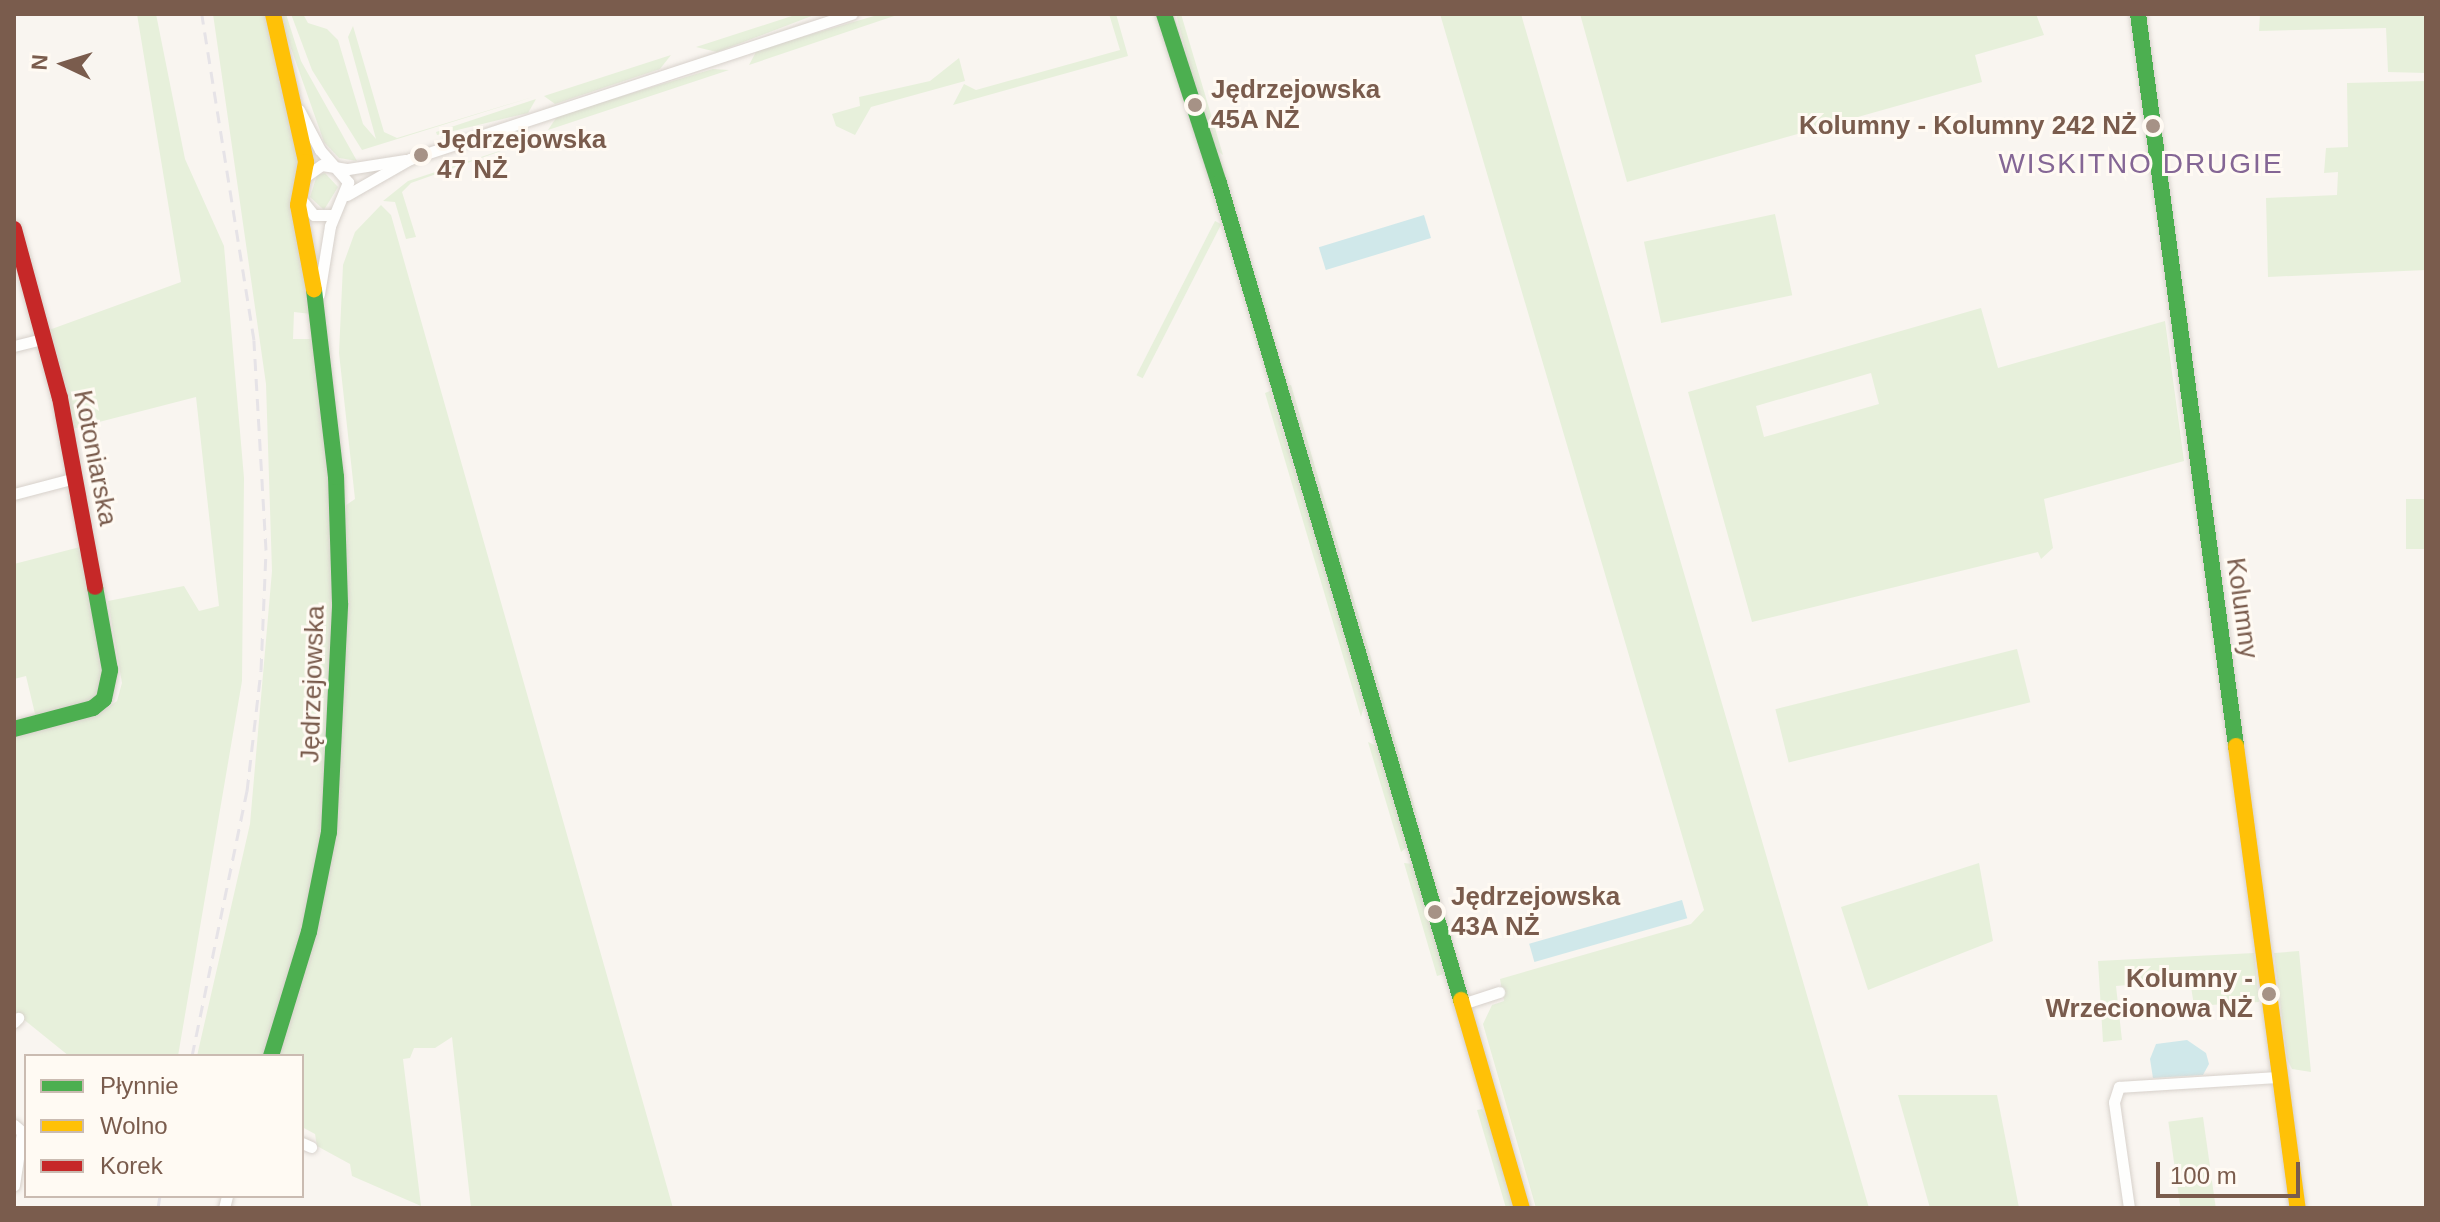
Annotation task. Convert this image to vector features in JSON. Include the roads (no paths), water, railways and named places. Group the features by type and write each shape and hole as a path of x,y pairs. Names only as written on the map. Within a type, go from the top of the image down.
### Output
{"street":[{"name":"Jędrzejowska","path":"272,1054 321,882 334,785 340,534 317,306 299,197 306,176 299,109 273,14"},
{"path":"306,176 333,164 348,169 410,159 852,14"},
{"name":"Kolumny","path":"2138,14 2298,1208"},
{"path":"1167,19 1522,1208"},
{"name":"Jędrzejowska","path":"299,109 320,150 346,177 347,195 334,215 317,306"},
{"path":"347,195 410,159"},
{"path":"299,197 314,215 334,215"},
{"name":"Kotoniarska","path":"14,229 45,338 75,478 110,670 104,699 77,715 14,729"},
{"path":"14,346 45,338"},
{"path":"14,494 75,478"},
{"path":"1462,1004 1499,992"},
{"path":"2129,1208 2114,1102 2119,1087 2280,1077"},
{"path":"14,1125 22,1132 14,1185"}],"water":[{"path":"1424,215 1431,238 1326,270 1319,247"},
{"path":"1682,900 1687,918 1534,962 1529,944"},
{"path":"2187,1040 2206,1053 2209,1064 2203,1075 2153,1078 2150,1059 2156,1044"}],"railway":[{"path":"192,1054 247,791 261,670 266,550 254,340 202,14"},
{"path":"158,1208 160,1198"}],"place":[{"name":"Jędrzejowska 45A NŻ","path":"1195,105"},
{"name":"Kolumny - Kolumny 242 NŻ","path":"2153,126"},
{"name":"Jędrzejowska 47 NŻ","path":"421,155"},
{"name":"Jędrzejowska 43A NŻ","path":"1435,912"},
{"name":"Kolumny - Wrzecionowa NŻ","path":"2269,994"}],"district":[{"name":"WISKITNO DRUGIE","path":"2141,164"}]}
